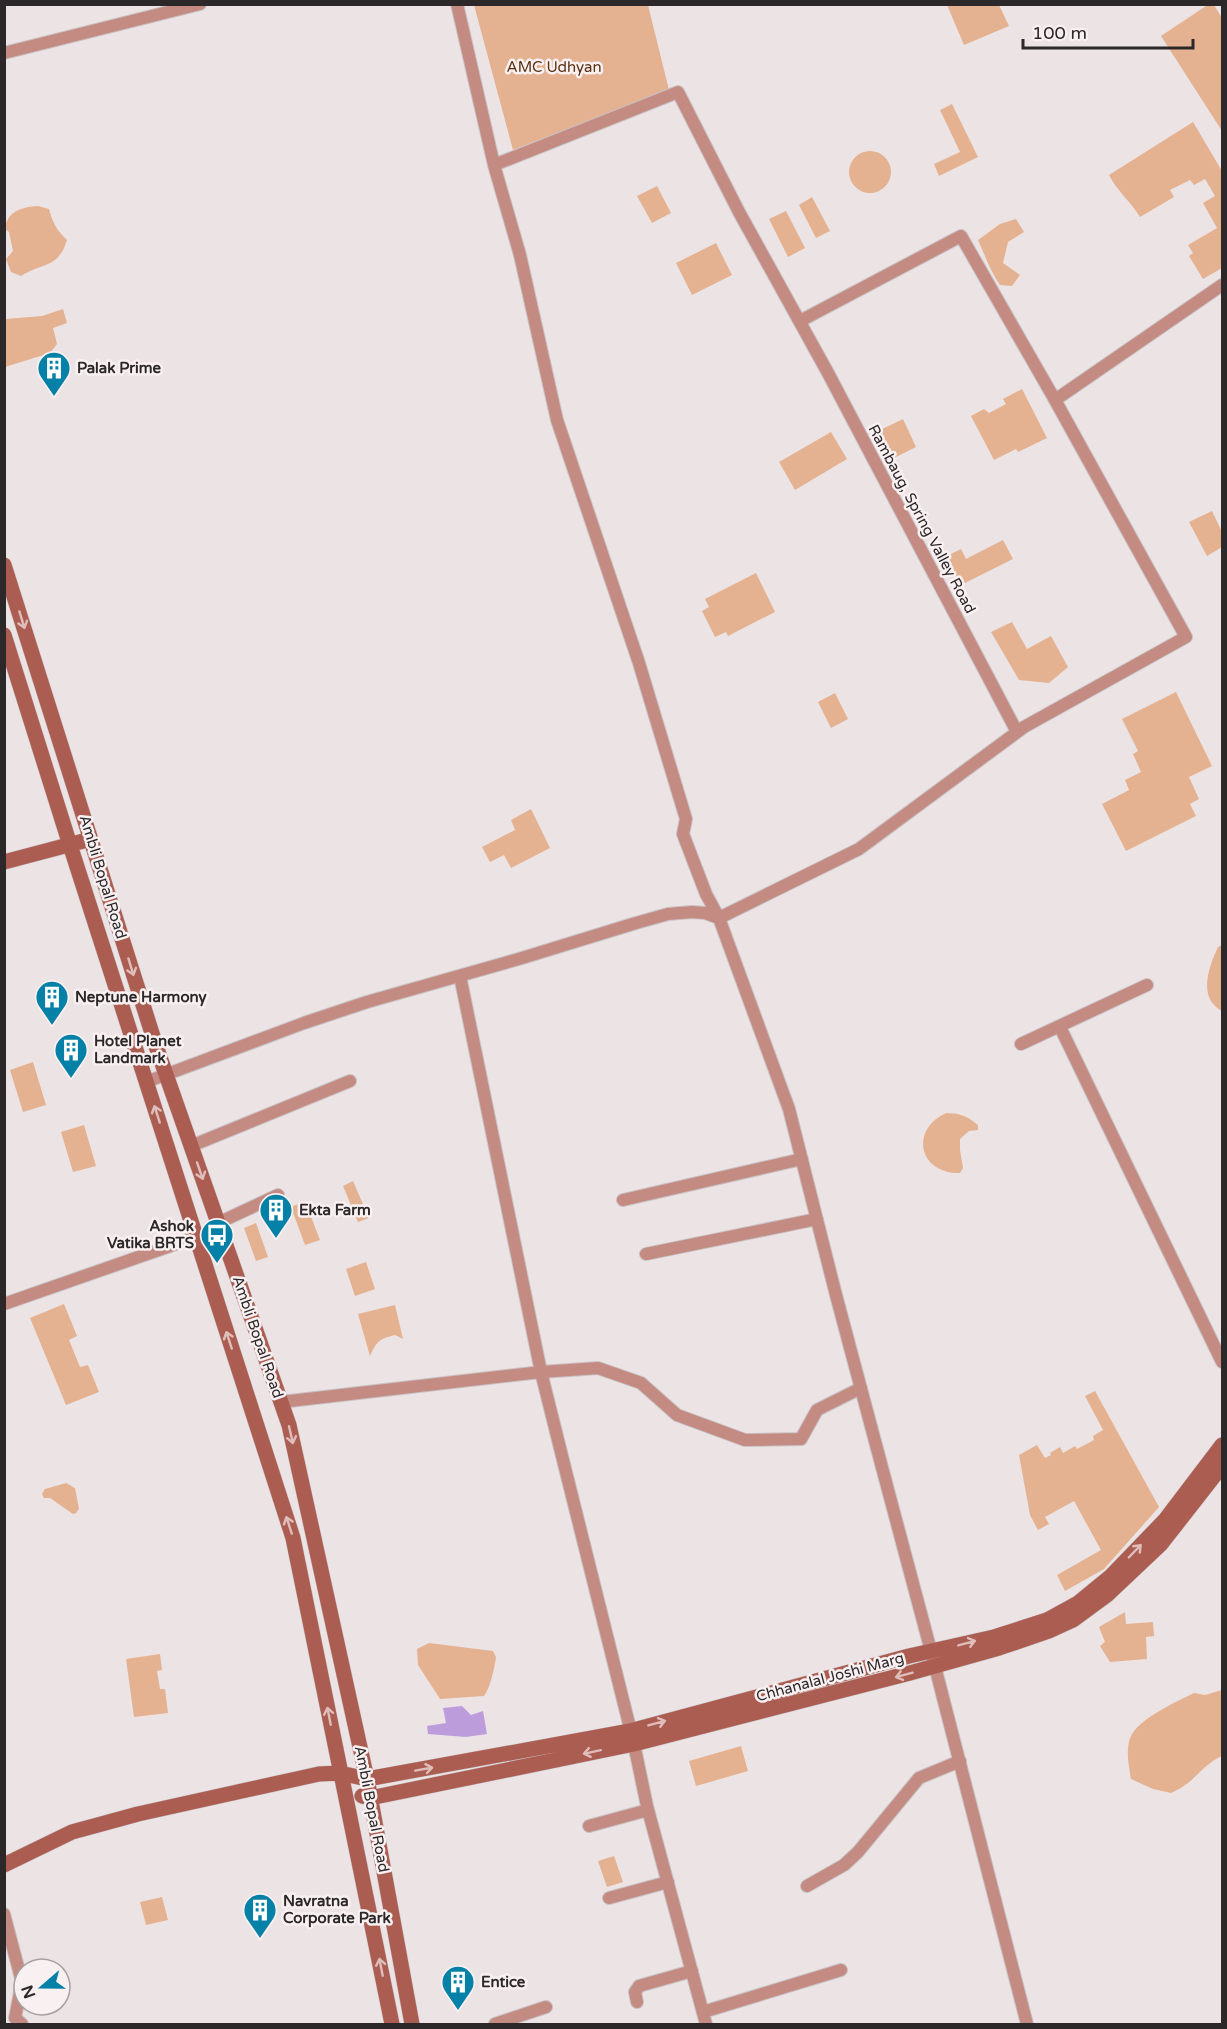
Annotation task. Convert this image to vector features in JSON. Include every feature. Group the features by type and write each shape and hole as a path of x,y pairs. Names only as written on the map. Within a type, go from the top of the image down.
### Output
{"street":[{"path":"457,4 494,165 520,255 556,420 639,663 686,819 683,834 706,894 719,918 789,1109 1027,2025"},
{"path":"4,53 191,6"},
{"name":"Rambaug, Spring Valley Road","path":"494,165 678,92 739,212 800,321 1017,732"},
{"path":"146,1082 367,1002 668,914 699,912 719,918 859,849 1017,732 1186,637 961,236 800,321"},
{"path":"1055,400 1222,285"},
{"name":"Ambli Bopal Road","path":"4,565 166,1074 289,1425 367,1779 412,2025"},
{"name":"Ambli Bopal Road","path":"4,635 293,1538 392,2025"},
{"path":"4,862 91,838"},
{"path":"460,976 541,1372 648,1810 705,2018 841,1970"},
{"path":"1021,1044 1147,985"},
{"path":"1060,1027 1222,1362"},
{"path":"191,1146 350,1081"},
{"path":"623,1200 802,1160"},
{"path":"218,1223 278,1195"},
{"path":"646,1254 817,1219"},
{"path":"4,1304 196,1237"},
{"path":"281,1402 541,1372 598,1368 642,1383 677,1415 745,1440 801,1439 817,1410 861,1388"},
{"name":"Chhanalal Joshi Marg","path":"1070,1615 1165,1520 1222,1445"},
{"name":"Chhanalal Joshi Marg","path":"370,1798 632,1737 933,1659 1018,1642 1107,1595 1161,1544 1222,1466"},
{"name":"Chhanalal Joshi Marg","path":"367,1779 632,1737"},
{"path":"807,1886 844,1865 858,1852 919,1778 960,1761"},
{"path":"4,1865 72,1832 138,1814 319,1774 340,1773 367,1779"},
{"path":"319,1774 345,1792 370,1798"},
{"path":"589,1826 648,1810"},
{"path":"609,1898 668,1882"},
{"path":"4,1914 22,1982 15,2018 22,2025"},
{"path":"637,2002 635,1992 639,1986 692,1971"},
{"path":"495,2025 546,2007"}],"green space":[{"path":"1209,4 1214,5 1222,18 1222,131 1161,36"},
{"name":"AMC Udhyan","path":"474,5 648,5 669,90 513,150"},
{"path":"947,5 999,5 1009,26 964,45"},
{"path":"952,104 978,157 939,176 934,164 960,152 940,110"},
{"path":"1193,122 1222,171 1222,268 1203,279 1189,256 1193,253 1188,245 1217,228 1203,203 1215,196 1205,179 1194,185 1190,180 1170,190 1174,197 1140,217 1109,175"},
{"path":"870,151 885,157 891,172 885,187 870,193 855,187 849,172 855,157"},
{"path":"657,186 671,213 652,223 637,196"},
{"path":"812,197 830,231 816,238 799,205"},
{"path":"38,206 49,209 55,226 67,240 59,256 49,264 21,276 11,272 6,259 13,251 9,232 5,229 6,223 16,211"},
{"path":"786,211 805,248 788,257 769,219"},
{"path":"1016,219 1024,232 1008,242 1003,263 1020,275 1012,286 1000,285 990,269 978,240 1000,224"},
{"path":"716,243 732,275 692,295 676,263"},
{"path":"63,309 67,323 53,328 57,344 50,353 5,367 5,319 42,316"},
{"path":"1022,389 1047,438 1018,452 1016,449 994,460 971,416 984,409 989,413 1006,404 1003,399"},
{"path":"903,419 916,447 892,459 878,431"},
{"path":"831,432 847,459 795,490 779,462"},
{"path":"1212,511 1222,532 1222,547 1207,556 1189,522"},
{"path":"1003,540 1013,559 961,585 947,556 961,549 966,559"},
{"path":"756,573 775,612 728,636 726,632 715,637 702,611 709,607 705,599"},
{"path":"1012,622 1027,649 1051,636 1068,667 1049,683 1019,680 991,632"},
{"path":"1176,692 1212,766 1189,777 1199,799 1190,804 1196,816 1126,851 1102,804 1129,790 1125,780 1141,772 1133,754 1138,751 1122,719"},
{"path":"835,693 848,719 831,728 818,702"},
{"path":"531,809 550,848 511,868 504,855 490,862 482,847 515,830 511,820"},
{"path":"1222,945 1222,1011 1214,1005 1210,998 1207,981 1218,947"},
{"path":"33,1062 46,1105 23,1112 10,1070"},
{"path":"946,1113 963,1116 978,1125 978,1130 969,1131 960,1139 963,1168 960,1173 946,1171 935,1166 928,1159 924,1150 923,1140 927,1130 934,1120"},
{"path":"84,1125 96,1166 73,1172 61,1132"},
{"path":"353,1181 369,1218 358,1222 343,1186"},
{"path":"305,1201 320,1240 305,1245 291,1207"},
{"path":"256,1223 268,1257 256,1261 244,1228"},
{"path":"366,1262 375,1289 355,1296 346,1269"},
{"path":"64,1304 77,1336 69,1340 80,1367 88,1365 99,1392 66,1405 30,1318"},
{"path":"395,1305 403,1339 395,1335 382,1339 370,1356 358,1314"},
{"path":"1095,1391 1159,1507 1104,1569 1065,1591 1057,1575 1101,1550 1074,1501 1045,1517 1049,1524 1038,1530 1030,1515 1019,1455 1037,1445 1045,1458 1060,1447 1063,1453 1075,1446 1077,1449 1094,1440 1093,1436 1103,1430 1085,1396"},
{"path":"66,1483 75,1488 79,1509 73,1514 50,1498 44,1498 42,1494 45,1489"},
{"path":"1125,1612 1126,1624 1153,1622 1154,1636 1146,1637 1147,1659 1110,1662 1100,1646 1105,1642 1099,1627"},
{"path":"429,1643 493,1651 496,1657 495,1666 484,1696 440,1699 418,1665 417,1649"},
{"path":"160,1654 162,1670 157,1671 160,1689 165,1689 168,1713 134,1717 126,1659"},
{"path":"1222,1690 1222,1756 1171,1793 1153,1789 1131,1779 1128,1746 1131,1736 1142,1723 1159,1711 1194,1693 1205,1695"},
{"path":"741,1746 748,1771 696,1786 689,1761"},
{"path":"614,1856 623,1882 607,1887 598,1861"},
{"path":"162,1897 168,1920 146,1925 140,1902"}],"shaded area":[{"path":"462,1706 471,1715 483,1711 487,1734 466,1737 428,1734 427,1726 446,1723 443,1708"}],"place":[{"name":"Palak Prime","path":"54,397"},
{"name":"Neptune Harmony","path":"52,1026"},
{"name":"Hotel Planet Landmark","path":"71,1079"},
{"name":"Ekta Farm","path":"276,1239"},
{"name":"Ashok Vatika BRTS","path":"217,1264"},
{"name":"Navratna Corporate Park","path":"260,1939"},
{"name":"Entice","path":"458,2011"}]}
